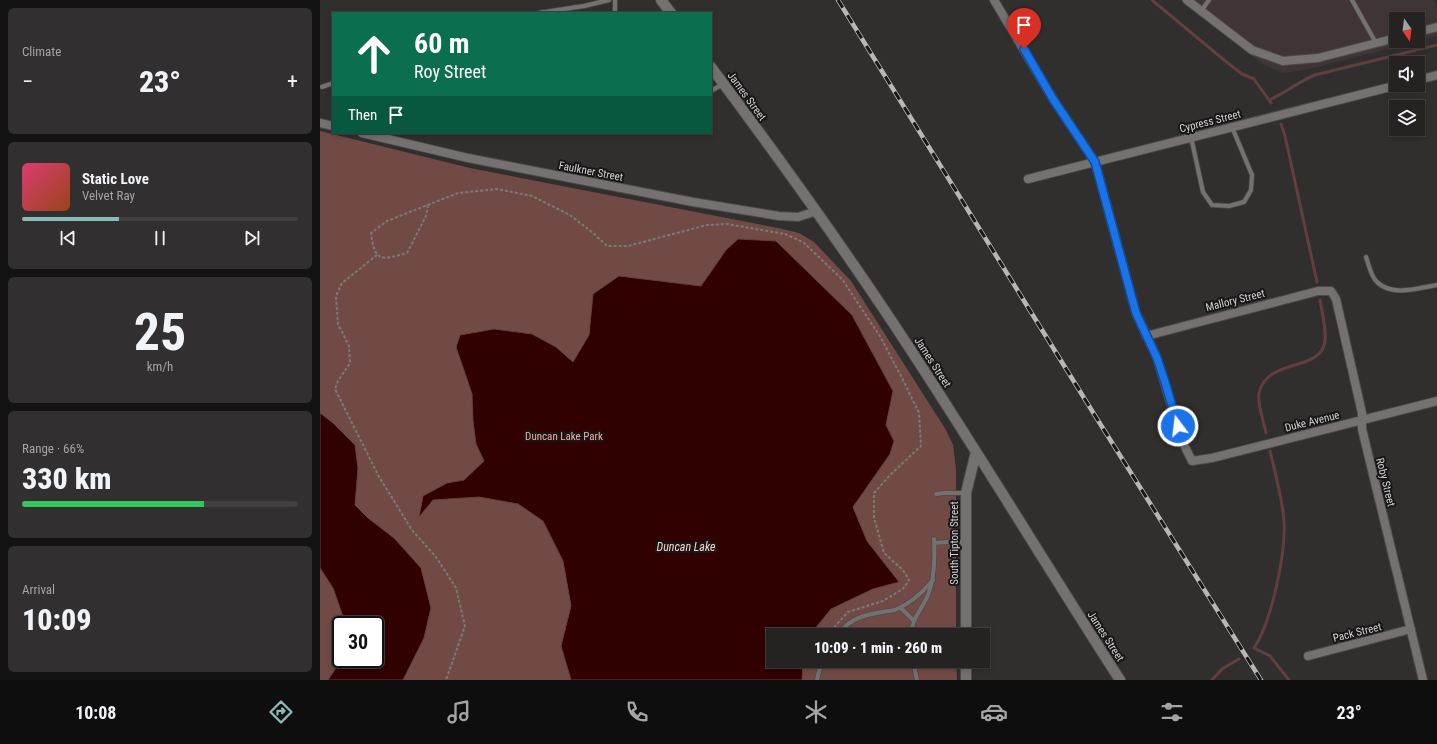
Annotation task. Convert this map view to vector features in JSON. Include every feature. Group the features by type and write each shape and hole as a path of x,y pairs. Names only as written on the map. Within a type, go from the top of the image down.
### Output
{"street":[{"path":"661,0 670,12"},
{"path":"994,0 1053,99 1095,162 1136,313 1146,336"},
{"path":"1187,0 1252,50 1283,61 1318,58 1389,40"},
{"path":"1425,30 1437,27"},
{"name":"James Street","path":"712,68 817,212 884,308 1120,680"},
{"path":"1425,78 1437,75"},
{"name":"Cypress Street","path":"1028,179 1389,87"},
{"path":"320,123 332,126"},
{"name":"Faulkner Street","path":"366,134 468,158 709,204 779,216 798,217 817,212"},
{"name":"Mallory Street","path":"1146,336 1318,291 1331,291"},
{"name":"Roby Street","path":"1331,291 1336,299 1362,413 1364,436 1423,680"},
{"name":"Duke Avenue","path":"1146,336 1157,358 1182,441 1192,461 1207,459 1437,401"},
{"name":"South Tipton Street","path":"966,628 966,493 976,452"},
{"name":"Pack Street","path":"1308,656 1411,629"},
{"path":"966,668 966,680"}],"lane":[{"path":"545,12 584,6 609,0"},
{"path":"615,0 615,12"},
{"path":"1201,11 1209,0"},
{"path":"1352,0 1376,43"},
{"path":"322,87 332,83"},
{"path":"712,90 723,83"},
{"path":"1190,137 1202,192 1212,205 1229,206 1244,202 1251,190 1252,175 1232,127"},
{"path":"1366,257 1377,282 1388,290 1408,290 1437,285"},
{"path":"936,494 966,493"},
{"path":"911,628 913,620 922,607 933,580 934,541 966,542"},
{"path":"844,628 851,621 858,617 901,608 926,588 933,580"},
{"path":"901,608 913,620"},
{"path":"817,680 820,668"},
{"path":"914,668 917,680"}],"path":[{"path":"428,206 426,216 406,253 386,259 377,255 373,248 371,233 387,221 458,193 497,189 532,196 570,215 607,246 628,246 707,225 727,224 785,234 804,242 842,280 880,338 919,413 921,446 892,473 874,493 874,518 884,553 903,570 909,580 903,589 882,601 848,612 833,628"},
{"path":"377,255 342,283 336,296 338,324 349,346 350,363 334,389 378,475 412,530 436,557 456,588 466,626 446,680"}],"shaded area":[{"path":"1179,0 1434,0 1437,7 1437,36 1425,39 1425,12 1389,12 1389,48 1391,48 1306,70 1282,73 1261,63"}],"green space":[{"name":"Duncan Lake Park","path":"320,131 470,168 778,228 799,233 814,242 851,281 946,430 953,445 956,469 956,628 766,628 766,668 956,668 957,680 320,680"}],"water":[{"name":"Duncan Lake","path":"738,239 776,241 852,315 893,391 886,425 894,441 890,454 853,507 867,541 899,582 873,589 831,609 816,628 766,628 766,668 803,668 802,680 571,680 561,646 571,606 563,561 543,521 518,504 479,497 433,500 419,517 423,496 447,483 464,480 484,461 476,444 472,394 456,347 460,335 494,329 532,334 556,347 573,362 589,335 593,294 619,276 701,286 726,250"},
{"path":"320,413 333,423 355,445 358,468 355,505 368,518 394,538 421,568 431,608 424,638 403,680 328,680 336,668 384,668 384,616 343,616 333,588 320,568"}],"waterway":[{"path":"1152,0 1242,74 1254,79 1271,103"},
{"path":"1269,100 1315,75 1437,45"},
{"path":"1281,124 1285,136 1317,282"},
{"path":"1266,433 1260,408 1259,393 1264,382 1271,375 1302,363 1319,354 1325,341 1320,300"},
{"path":"1270,451 1282,503 1284,520 1283,550 1267,621 1254,648 1270,656 1289,680"},
{"path":"1212,680 1222,669 1239,659"}],"railway":[{"path":"838,0 1094,414 1261,680"}],"route":[{"path":"1024,49 1053,99 1095,162 1136,313 1157,358 1178,426"}]}
